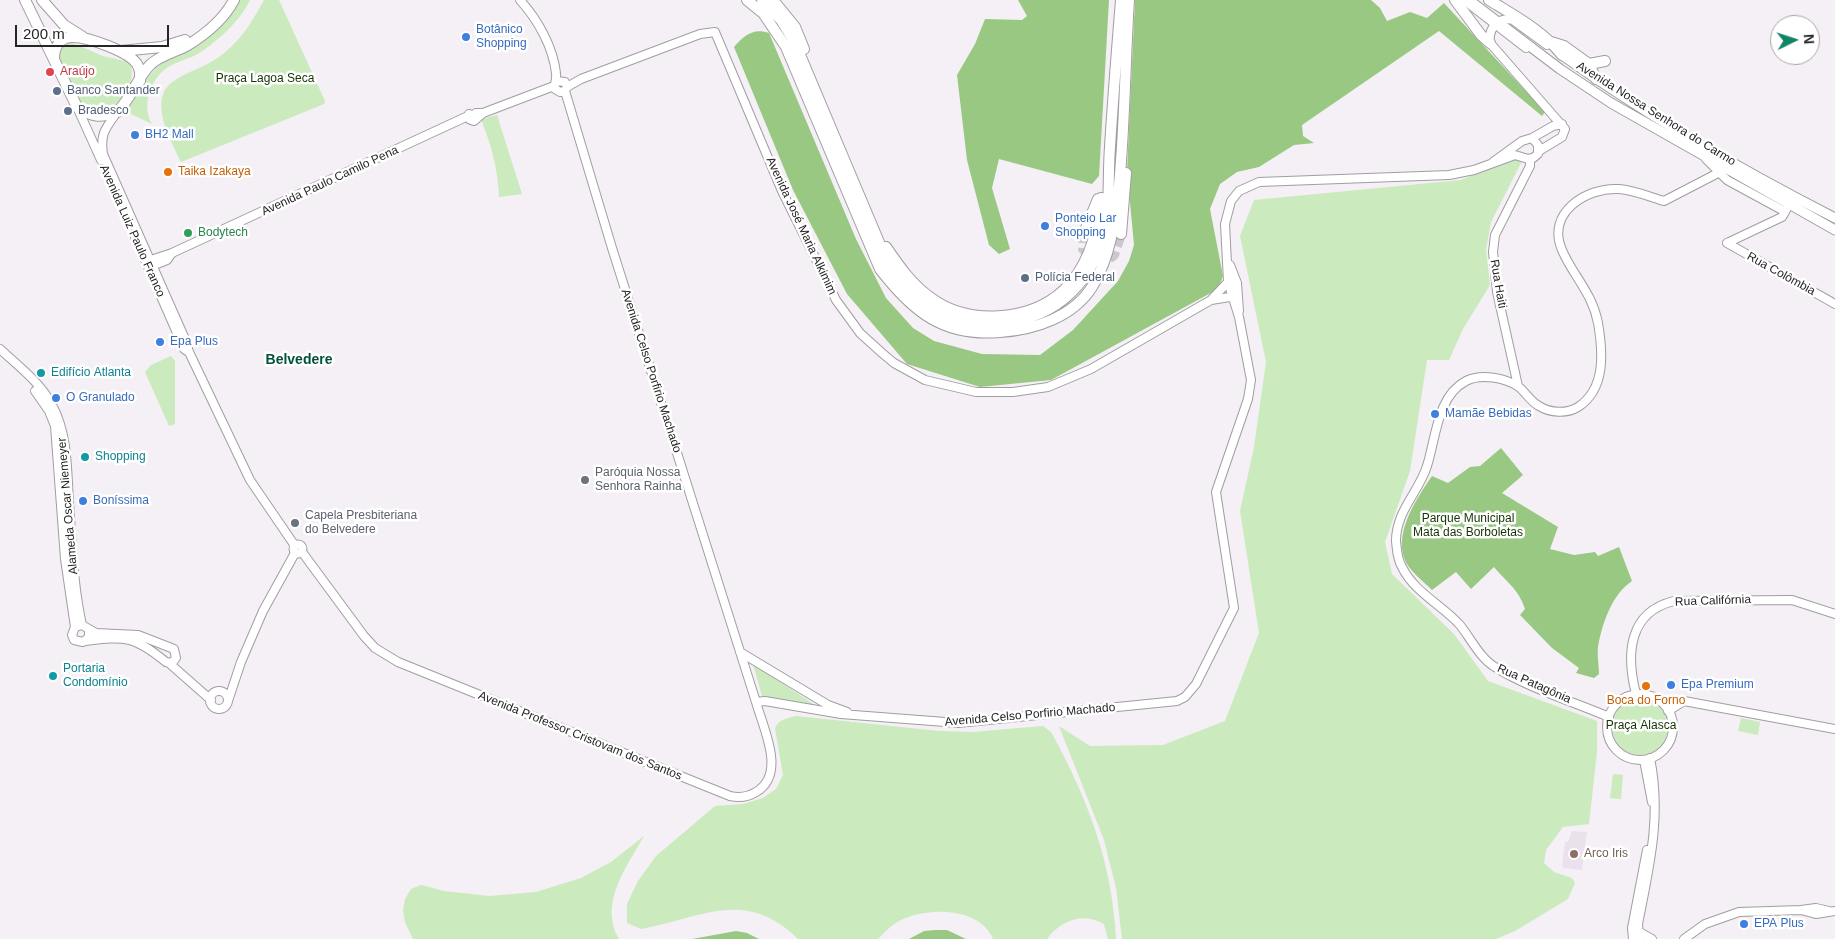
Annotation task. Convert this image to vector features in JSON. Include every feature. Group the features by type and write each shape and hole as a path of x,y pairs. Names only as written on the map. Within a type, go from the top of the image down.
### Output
{"highway":[{"path":"25,0 77,107 90,116 98,117 117,112 140,82 150,65 166,54 187,46 209,30 226,13 234,0"},
{"path":"42,0 64,25 88,40"},
{"path":"121,51 162,47 184,40 209,24 227,0"},
{"path":"746,0 763,12 786,47 880,269 905,300 922,314 952,328 989,333 1036,327 1063,314 1092,288 1111,241 1124,127"},
{"path":"762,0 781,20 795,43 819,95 889,266 906,288 926,306 956,320 990,325 1030,319 1063,300 1080,284 1094,262 1106,221 1109,153 1121,0"},
{"path":"773,0 787,15 802,41 819,95"},
{"path":"1121,234 1126,197 1124,127 1129,0"},
{"path":"1455,0 1481,35 1492,46"},
{"path":"1489,0 1562,55"},
{"path":"54,60 56,46 62,40 71,37 88,40 121,51 138,65 140,82"},
{"path":"1547,42 1564,46 1589,64 1596,79"},
{"path":"1589,64 1605,61"},
{"path":"869,219 908,277 931,298 957,311 973,315 1009,315 1029,311 1048,302 1063,291 1074,278 1091,249 1097,229 1109,153"},
{"path":"1084,233 1102,191"}],"main road":[{"path":"1469,0 1496,23 1536,52"},
{"name":"Avenida Nossa Senhora do Carmo","path":"1536,52 1611,103 1788,208 1835,230"},
{"name":"Avenida Nossa Senhora do Carmo","path":"1562,55 1596,79 1781,190 1835,218"}],"street":[{"name":"Avenida Celso Porfirio Machado","path":"520,0 539,24 556,71 756,702 765,701 854,714 958,723 1176,701 1185,697 1192,690 1232,615 1233,602 1216,492 1250,388 1250,369 1239,317"},
{"name":"Avenida Nossa Senhora do Carmo","path":"1464,0 1496,23 1506,34 1536,52"},
{"path":"1483,0 1547,42 1536,52"},
{"path":"1239,317 1228,282 1228,258 1225,236 1226,213 1231,201 1239,191 1251,185 1270,181 1449,174 1474,170 1510,156 1521,156 1530,159 1563,135 1565,129 1562,124 1492,46 1490,35 1496,23 1506,18 1512,20"},
{"name":"Avenida Paulo Camilo Pena","path":"150,264 167,260 172,253 461,121 581,79 700,34 714,32"},
{"name":"Avenida José Maria Alkimim","path":"714,32 782,191 836,300 860,333 894,363 926,380 976,392 1013,392 1048,387 1091,369 1211,300 1228,282"},
{"path":"1492,46 1497,37 1506,34"},
{"name":"Avenida Luiz Paulo Franco","path":"77,107 150,264"},
{"name":"Avenida Luiz Paulo Franco","path":"117,112 105,128 101,139 103,154 184,349 189,352 250,480 298,552"},
{"path":"1550,112 1553,126"},
{"path":"1494,162 1507,150 1525,139 1532,138 1553,126 1562,124"},
{"path":"1532,138 1537,142 1539,151"},
{"path":"1520,143 1518,150 1521,156"},
{"name":"Avenida Nossa Senhora do Carmo","path":"1704,157 1715,171 1727,180 1788,208"},
{"name":"Rua Haiti","path":"1518,386 1497,292 1492,252 1495,234 1530,166 1530,159"},
{"name":"Rua Patagônia","path":"1609,717 1493,666 1459,625 1410,580 1398,558 1396,538 1402,511 1427,466 1432,443 1448,398 1456,388 1468,380 1478,377 1489,377 1518,386 1538,406 1564,412 1576,408 1587,400 1597,386 1600,370 1597,322 1584,285 1562,250 1559,228 1565,210 1584,196 1602,190 1620,189 1664,201 1715,171"},
{"name":"Rua Colômbia","path":"1788,208 1782,217 1727,243 1835,304"},
{"path":"1228,258 1238,287 1239,317"},
{"path":"1228,282 1238,287"},
{"path":"1232,298 1236,296 1238,287"},
{"name":"Avenida José Maria Alkimim","path":"1211,300 1232,298"},
{"name":"Alameda Oscar Niemeyer","path":"0,350 41,389 52,404 59,421 65,444 78,626"},
{"name":"Alameda Oscar Niemeyer","path":"0,356 39,395 49,411 55,426 65,560 78,626"},
{"path":"168,661 177,656 176,651 138,636 96,633 78,626 72,635 74,640 80,642 130,639 139,641 168,661 212,697 213,706 223,707 228,701 238,670 263,611 298,552"},
{"name":"Avenida Professor Cristovam dos Santos","path":"298,552 333,592 335,598 364,636 375,648 392,658 730,796 753,794 760,790 771,776 772,760 756,702"},
{"name":"Rua Califórnia","path":"1636,694 1632,679 1630,644 1637,628 1659,605 1674,601 1792,600 1835,614"},
{"path":"85,641 90,635 89,630"},
{"path":"166,648 162,653 168,661"},
{"name":"Avenida Celso Porfirio Machado","path":"740,652 828,705 854,714"},
{"path":"224,692 238,670"},
{"path":"212,697 219,691 224,692"},
{"path":"224,692 228,701"},
{"path":"1636,694 1654,698 1668,711 1672,729 1670,738 1659,754 1647,759 1629,758 1615,749 1608,734 1609,717 1619,702 1636,694"},
{"path":"1668,711 1684,701 1835,729"},
{"path":"1633,939 1637,933 1657,813 1655,781 1647,759"},
{"path":"1684,939 1721,917 1739,912 1816,908 1832,911"},
{"path":"1697,930 1697,939"},
{"path":"1637,933 1652,939"}],"shaded area":[{"name":"Arco Iris","path":"1572,831 1587,832 1582,870 1564,868 1562,866 1565,842 1568,842"}],"green space":[{"path":"238,0 250,0 246,8 228,30 199,53 168,67 154,82 147,103 152,124 129,113 127,109 153,71 175,55"},
{"name":"Praça Lagoa Seca","path":"264,0 279,0 325,101 324,104 181,162 164,122 162,101 164,91 176,79 213,61 233,45 245,31"},
{"path":"1018,0 1109,0 1099,176 1092,184 999,159 992,188 1010,249 999,254 989,245 967,160 957,75 975,44 985,19 1022,20 1027,16"},
{"path":"1135,0 1371,0 1380,8 1387,21 1410,12 1427,18 1444,3 1545,112 1542,116 1439,31 1302,125 1303,136 1314,143 1294,145 1259,167 1237,172 1220,184 1210,209 1223,276 1218,289 1051,380 980,387 907,364 847,294 793,190 734,47 742,39 754,32 769,33 856,239 886,298 913,328 934,341 982,354 1040,355 1073,330 1118,281 1129,261 1134,245 1127,171"},
{"path":"70,42 103,56 129,62 132,70 131,80 121,99 113,106 103,111 94,111 80,103 58,58 61,48"},
{"path":"497,115 522,194 499,197 494,159 482,122 482,119"},
{"path":"1513,158 1522,161 1491,222 1486,250 1490,285 1463,329 1449,360 1427,360 1410,471 1385,542 1392,574 1454,634 1488,681 1597,721 1597,752 1589,824 1563,827 1546,850 1544,863 1554,872 1572,878 1575,883 1568,899 1515,931 1496,939 1122,939 1116,888 1104,840 1059,726 1090,746 1163,745 1225,721 1259,633 1240,511 1254,447 1266,362 1240,236 1254,200 1461,180"},
{"path":"171,356 175,361 175,424 169,426 145,372 151,365"},
{"name":"Parque Municipal Mata das Borboletas","path":"1501,448 1523,475 1502,493 1558,527 1550,549 1574,555 1595,552 1598,556 1619,547 1632,581 1619,594 1605,619 1598,647 1599,674 1594,678 1576,673 1579,668 1552,648 1520,615 1525,609 1519,596 1494,567 1471,589 1456,572 1432,590 1413,571 1404,558 1402,536 1405,526 1414,504 1432,476 1448,483 1470,467 1480,466"},
{"path":"753,664 815,705 762,696"},
{"name":"Praça Alasca","path":"1634,699 1646,699 1660,707 1668,721 1666,738 1660,747 1646,755 1634,755 1624,750 1617,743 1612,733 1612,721 1617,711 1624,704"},
{"path":"796,716 939,731 973,732 1043,726 1051,732 1064,757 1087,807 1096,832 1109,884 1114,911 1116,939 1108,939 1104,924 1096,920 1080,918 1059,927 1047,939 993,939 987,928 977,921 965,915 952,912 923,913 910,916 890,927 878,939 798,939 779,923 760,914 741,910 723,910 641,929 627,923 627,904 638,881 656,856 715,806 743,804 763,798 776,789 783,775 775,728 781,721"},
{"path":"1741,718 1760,722 1758,735 1738,731"},
{"path":"1613,774 1623,775 1621,799 1610,798"},
{"path":"644,836 623,873 613,899 613,926 619,939 413,939 405,922 403,910 405,899 411,889 421,885 444,891 490,896 536,892 581,878 611,862"},
{"path":"947,930 966,939 909,939 924,931"},
{"path":"736,931 747,933 759,939 692,939"}],"tunnel":[{"path":"1084,233 1083,249 1090,255 1108,259 1114,255 1121,234"}],"place":[{"name":"Botânico Shopping","path":"466,37"},
{"name":"Araújo","path":"50,72"},
{"name":"Banco Santander","path":"57,91"},
{"name":"Bradesco","path":"68,111"},
{"name":"BH2 Mall","path":"135,135"},
{"name":"Taika Izakaya","path":"168,172"},
{"name":"Ponteio Lar Shopping","path":"1045,226"},
{"name":"Bodytech","path":"188,233"},
{"name":"Polícia Federal","path":"1025,278"},
{"name":"Epa Plus","path":"160,342"},
{"name":"Edifício Atlanta","path":"41,373"},
{"name":"O Granulado","path":"56,398"},
{"name":"Mamãe Bebidas","path":"1435,414"},
{"name":"Shopping","path":"85,457"},
{"name":"Paróquia Nossa Senhora Rainha","path":"585,480"},
{"name":"Boníssima","path":"83,501"},
{"name":"Capela Presbiteriana do Belvedere","path":"295,523"},
{"name":"Portaria Condomínio","path":"53,676"},
{"name":"Epa Premium","path":"1671,685"},
{"name":"Boca do Forno","path":"1646,686"},
{"name":"Arco Iris","path":"1574,854"},
{"name":"EPA Plus","path":"1744,924"}],"district":[{"name":"Belvedere","path":"299,360"}]}
